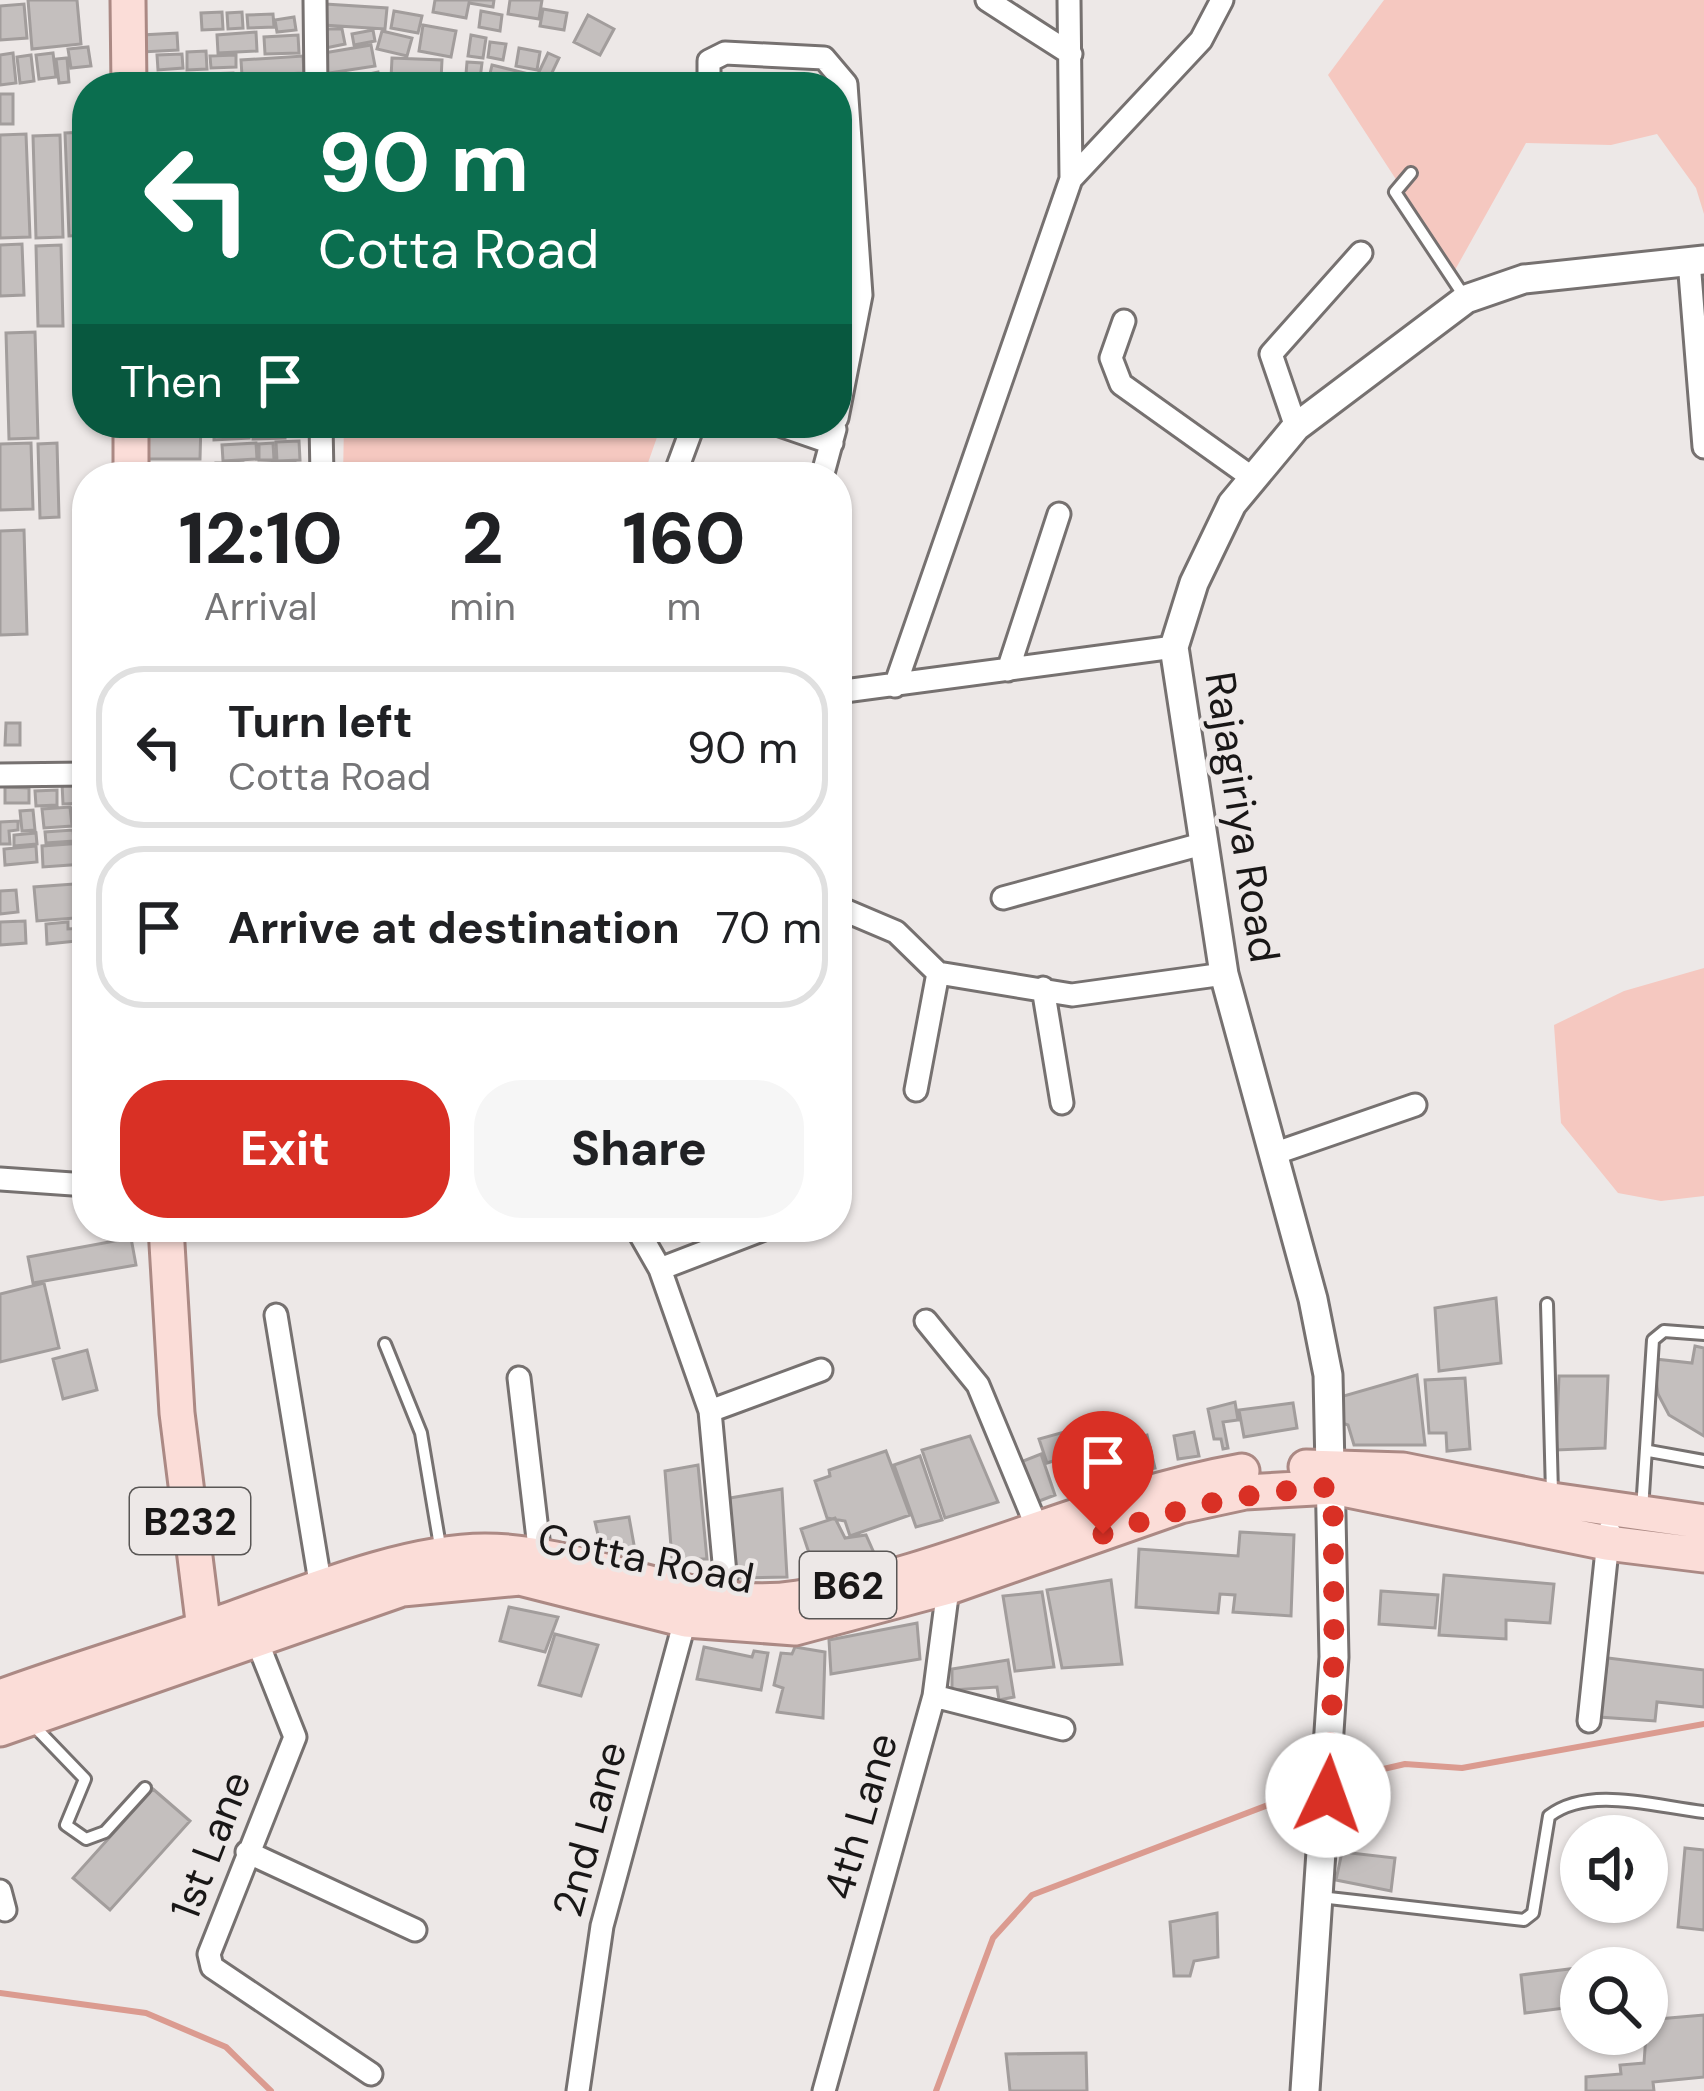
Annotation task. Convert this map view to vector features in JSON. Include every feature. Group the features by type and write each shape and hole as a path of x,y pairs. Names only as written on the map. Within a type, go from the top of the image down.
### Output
{"main road":[{"path":"128,0 129,72"},
{"name":"B232","path":"167,1242 177,1413 204,1629"},
{"name":"Cotta Road","path":"11,1709 257,1641 402,1589 491,1576 728,1611 795,1628 1253,1469 1333,1476 1620,1522 1704,1522"},
{"name":"Cotta Road","path":"1333,1476 1402,1470 1552,1500 1704,1555"},
{"name":"Cotta Road","path":"946,1574 1036,1525 1137,1508"},
{"name":"Cotta Road","path":"11,1709 204,1629 321,1588 441,1555 484,1551 540,1556 688,1605"}],"street":[{"path":"315,0 316,72"},
{"path":"987,0 1071,54"},
{"path":"896,686 1071,179 1069,0"},
{"path":"1071,179 1202,40 1222,0"},
{"path":"709,72 709,61 725,53 824,58 836,72"},
{"path":"852,159 861,295 852,341"},
{"path":"1296,427 1271,354 1360,253"},
{"name":"Rajagiriya Road","path":"1305,2091 1330,1750 1333,1476 1324,1356 1224,974 1174,647 1194,583 1232,504 1296,427 1466,299 1524,279 1696,260 1704,447"},
{"path":"1124,321 1111,358 1121,384 1254,478"},
{"path":"1008,670 1060,514"},
{"path":"852,690 1174,647"},
{"path":"0,775 72,774"},
{"path":"1004,898 1202,844"},
{"path":"852,913 896,932 938,973 1072,994 1224,974"},
{"path":"916,1090 938,973"},
{"path":"1043,988 1062,1103"},
{"path":"1273,1154 1415,1105"},
{"path":"0,1179 72,1184"},
{"path":"645,1242 660,1269 710,1411 728,1611"},
{"path":"660,1269 730,1242"},
{"path":"276,1315 321,1588"},
{"path":"926,1321 978,1384 1036,1525"},
{"path":"710,1411 821,1370"},
{"path":"519,1378 540,1556"},
{"path":"1589,1721 1620,1522"},
{"name":"4th Lane","path":"824,2091 934,1696 946,1574"},
{"name":"2nd Lane","path":"578,2091 602,1926 688,1605"},
{"name":"1st Lane","path":"257,1641 295,1737 209,1954 212,1967 371,2074"},
{"path":"934,1696 1063,1729"},
{"path":"248,1852 416,1930"}],"lane":[{"path":"1411,173 1395,192 1466,299"},
{"path":"1547,1304 1552,1500"},
{"path":"1620,1522 1648,1451 1654,1340 1664,1331 1704,1334"},
{"path":"386,1344 421,1433 441,1555"},
{"path":"1648,1451 1704,1461"},
{"path":"11,1709 85,1779 68,1811 66,1825 73,1833 86,1839 105,1832 145,1788"},
{"path":"1320,1897 1524,1920 1533,1912 1549,1816 1567,1802 1588,1799 1704,1812"}],"shaded area":[{"path":"1384,0 1704,0 1704,214 1696,188 1657,134 1611,145 1526,143 1455,270 1328,75"},
{"path":"344,438 657,438 648,462 343,462"},
{"path":"1704,968 1704,1196 1661,1201 1618,1193 1561,1123 1554,1025 1624,991"}],"building":[{"path":"28,0 77,0 81,44 32,49"},
{"path":"435,0 494,0 493,7 469,3 466,18 433,12"},
{"path":"510,0 542,0 539,19 508,14"},
{"path":"24,4 27,38 0,40 0,6"},
{"path":"325,4 387,8 385,29 323,25"},
{"path":"543,9 567,13 564,30 540,26"},
{"path":"394,11 422,16 418,33 391,28"},
{"path":"481,11 502,15 500,31 479,27"},
{"path":"222,12 223,29 202,30 201,13"},
{"path":"242,12 243,28 228,29 227,13"},
{"path":"273,14 274,27 248,28 247,15"},
{"path":"588,15 614,29 600,55 574,42"},
{"path":"294,17 296,30 277,32 275,20"},
{"path":"423,25 456,31 451,57 419,51"},
{"path":"318,29 342,29 345,44 321,49"},
{"path":"373,30 375,41 354,45 352,34"},
{"path":"382,31 412,38 407,56 377,49"},
{"path":"256,32 257,51 218,53 217,35"},
{"path":"177,33 178,50 142,52 142,35"},
{"path":"298,35 299,53 265,54 264,37"},
{"path":"471,35 486,38 483,58 468,56"},
{"path":"490,42 506,44 503,60 488,57"},
{"path":"371,45 375,66 322,72 318,54"},
{"path":"88,47 91,66 71,68 68,49"},
{"path":"519,48 540,52 537,70 516,66"},
{"path":"206,51 207,69 187,70 187,52"},
{"path":"13,53 16,83 0,85 0,55"},
{"path":"53,53 56,77 39,79 36,55"},
{"path":"548,53 559,58 552,72 539,72"},
{"path":"182,54 183,68 158,70 157,55"},
{"path":"31,55 34,81 20,83 17,57"},
{"path":"236,55 236,67 211,68 210,56"},
{"path":"303,56 304,72 242,72 241,60"},
{"path":"67,58 69,82 59,83 56,59"},
{"path":"392,58 442,60 441,72 391,72"},
{"path":"467,62 482,63 481,72 466,72"},
{"path":"492,65 521,72 490,72"},
{"path":"0,94 13,94 13,124 0,124"},
{"path":"65,133 72,133 69,236"},
{"path":"26,134 30,237 0,238 0,135"},
{"path":"60,135 63,237 36,238 33,136"},
{"path":"22,244 24,295 0,296 0,245"},
{"path":"61,245 63,326 38,326 36,246"},
{"path":"35,332 38,438 9,439 6,333"},
{"path":"144,438 201,438 200,459 143,459"},
{"path":"299,441 300,460 277,461 276,442"},
{"path":"31,443 33,509 0,510 0,444"},
{"path":"57,443 59,517 40,518 38,444"},
{"path":"256,443 257,459 223,461 222,445"},
{"path":"273,443 274,460 259,460 259,444"},
{"path":"24,530 27,634 0,635 0,531"},
{"path":"6,723 20,723 20,745 5,745"},
{"path":"62,783 72,783 72,804 63,804"},
{"path":"5,787 29,788 29,803 5,803"},
{"path":"57,790 57,805 36,806 35,791"},
{"path":"70,807 72,826 44,828 42,809"},
{"path":"33,810 35,830 22,831 20,811"},
{"path":"18,821 18,830 9,831 10,844 0,844 0,822"},
{"path":"72,830 72,841 46,843 45,832"},
{"path":"36,833 37,844 14,846 14,835"},
{"path":"72,844 72,865 43,867 42,846"},
{"path":"36,846 37,862 5,865 4,849"},
{"path":"72,884 72,918 37,921 34,887"},
{"path":"16,890 18,912 0,914 0,891"},
{"path":"25,921 26,943 0,945 0,922"},
{"path":"68,922 72,929 72,942 47,944 46,924"},
{"path":"132,1242 136,1265 33,1283 28,1257"},
{"path":"44,1283 59,1348 0,1362 0,1294"},
{"path":"1496,1298 1501,1363 1439,1371 1435,1308"},
{"path":"1695,1346 1704,1348 1704,1436 1669,1415 1658,1394 1655,1371 1655,1359 1692,1363"},
{"path":"87,1350 97,1390 63,1399 53,1359"},
{"path":"1417,1375 1425,1445 1354,1445 1348,1425 1342,1423 1340,1397"},
{"path":"1559,1376 1608,1376 1605,1448 1556,1450"},
{"path":"1465,1378 1470,1449 1447,1451 1446,1433 1429,1433 1425,1380"},
{"path":"1235,1402 1238,1420 1223,1422 1228,1448 1223,1449 1221,1439 1214,1439 1208,1409"},
{"path":"1293,1403 1297,1428 1244,1437 1239,1410"},
{"path":"1118,1427 1131,1464 1099,1479 1089,1439"},
{"path":"1075,1429 1081,1452 1047,1463 1039,1439"},
{"path":"1194,1432 1199,1456 1178,1459 1174,1436"},
{"path":"1147,1435 1155,1468 1139,1471 1131,1439"},
{"path":"970,1436 998,1502 945,1518 922,1450"},
{"path":"886,1451 910,1515 850,1536 845,1521 827,1518 815,1481 830,1476 829,1470"},
{"path":"1041,1454 1055,1495 1034,1503 1018,1463"},
{"path":"920,1456 942,1520 916,1527 894,1465"},
{"path":"698,1465 707,1559 672,1559 665,1471"},
{"path":"782,1489 787,1577 734,1578 730,1498"},
{"path":"629,1517 636,1556 602,1552 595,1522"},
{"path":"835,1518 845,1538 866,1535 874,1553 853,1562 854,1566 828,1572 824,1564 814,1568 801,1529"},
{"path":"1240,1532 1294,1535 1291,1616 1233,1612 1235,1595 1220,1594 1218,1613 1136,1607 1139,1549 1238,1556"},
{"path":"1444,1575 1554,1584 1550,1623 1506,1620 1506,1639 1439,1635"},
{"path":"1111,1580 1122,1664 1062,1668 1047,1590"},
{"path":"1381,1591 1438,1595 1435,1628 1379,1624"},
{"path":"1042,1592 1054,1667 1015,1671 1003,1596"},
{"path":"509,1607 558,1617 545,1652 500,1641"},
{"path":"917,1623 920,1659 831,1674 829,1640"},
{"path":"555,1634 598,1645 581,1696 539,1685"},
{"path":"704,1647 752,1657 754,1651 768,1653 761,1690 697,1679"},
{"path":"795,1647 825,1652 823,1718 777,1712 783,1688 774,1685 781,1653 792,1654"},
{"path":"1608,1658 1704,1670 1704,1707 1657,1702 1655,1721 1599,1717"},
{"path":"1008,1660 1014,1697 999,1700 997,1687 952,1690 952,1669"},
{"path":"153,1789 190,1821 110,1910 73,1878"},
{"path":"1685,1848 1704,1850 1704,1930 1678,1927"},
{"path":"1342,1852 1395,1858 1391,1891 1336,1880"},
{"path":"1217,1913 1218,1957 1194,1961 1190,1976 1174,1976 1170,1922"},
{"path":"1560,1970 1560,2009 1525,2013 1521,1975"},
{"path":"1704,2015 1704,2077 1653,2082 1654,2091 1586,2091 1586,2077 1621,2074 1620,2065 1644,2063 1645,2055 1668,2055 1668,2018"},
{"path":"1086,2053 1087,2091 1010,2091 1006,2054"}],"waterway":[{"path":"1336,1780 1405,1764 1462,1768 1704,1724"},
{"path":"936,2091 993,1938 1032,1895 1318,1786"},
{"path":"0,1993 146,2013 226,2047 271,2091"}],"route":[{"path":"1103,1534 1180,1507 1245,1492 1333,1487 1336,1538 1328,1795"}]}
